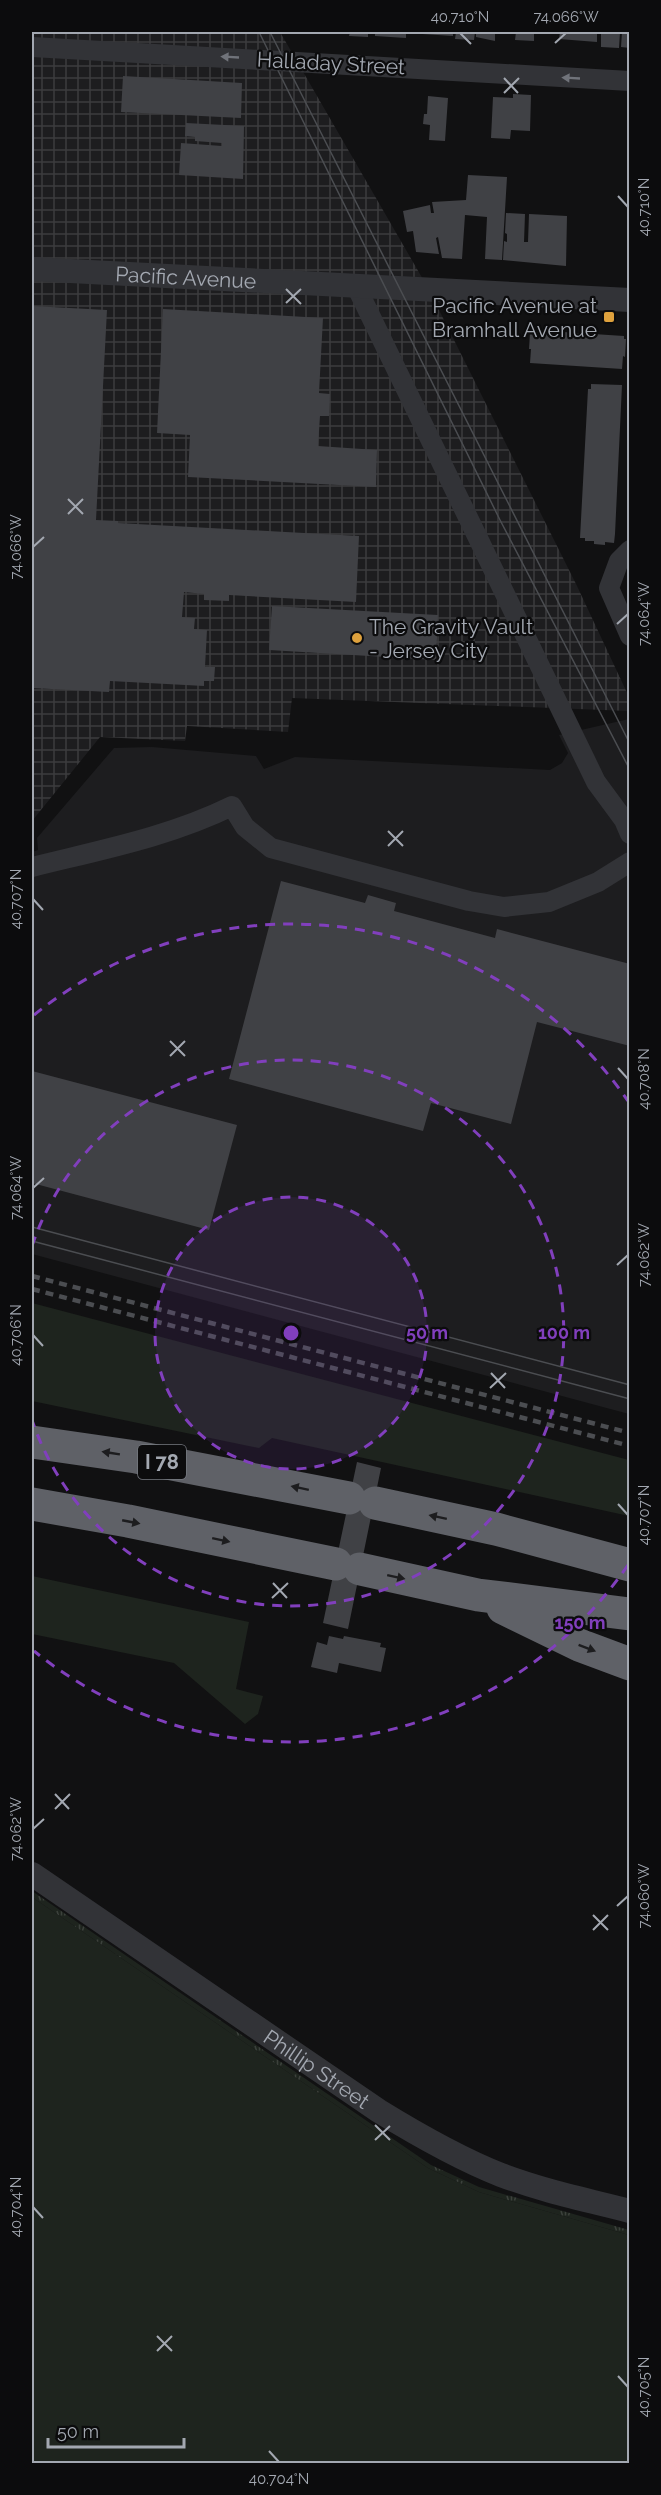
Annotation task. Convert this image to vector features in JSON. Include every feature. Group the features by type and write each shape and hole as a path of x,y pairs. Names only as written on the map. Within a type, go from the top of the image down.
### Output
{"highway":[{"name":"I 78","path":"32,1442 159,1461 362,1501 496,1529 630,1565"},
{"path":"32,1504 128,1521 478,1595 630,1614"},
{"path":"496,1529 630,1542"},
{"path":"478,1595 579,1645 630,1664"}],"street":[{"name":"Halladay Street","path":"32,47 630,81"},
{"name":"Pacific Avenue","path":"32,269 630,300"},
{"path":"356,286 596,782 624,820 630,834"},
{"path":"630,550 619,561 609,588 630,636"},
{"path":"32,867 144,840 199,822 232,806 245,827 270,848 469,901 504,907 549,902 598,882 630,862"},
{"name":"Phillip Street","path":"32,1874 379,2111 417,2134 459,2157 502,2175 630,2211"}],"shaded area":[{"path":"32,32 280,32 428,288 577,586 629,697 629,711 292,698 288,732 187,726 185,741 100,737 32,821"},
{"path":"629,719 629,1414 32,1254 32,852 38,850 37,838 114,748 152,747 256,756 264,769 295,757 550,770 562,763 568,753 559,735"}],"green space":[{"path":"32,1303 629,1460 629,1516 272,1438 259,1448 32,1401"},
{"path":"32,1576 249,1622 236,1689 263,1696 258,1714 245,1724 174,1663 32,1634"},
{"path":"32,1891 431,2165 479,2187 629,2230 629,2235 479,2192 428,2168 32,1897"},
{"path":"32,1897 428,2168 479,2192 629,2235 629,2463 32,2463"}],"building":[{"path":"350,32 368,32 368,37 349,36"},
{"path":"375,32 406,32 406,38 375,36"},
{"path":"453,32 453,36 407,33"},
{"path":"456,32 475,32 474,40 455,39"},
{"path":"476,32 495,32 495,41 476,37"},
{"path":"516,32 534,32 534,41 515,40"},
{"path":"560,32 597,32 597,42 559,39"},
{"path":"601,32 620,32 619,48 601,47"},
{"path":"622,32 630,32 630,48 621,47"},
{"path":"123,76 242,83 241,118 121,112"},
{"path":"513,94 531,95 530,131 511,130 510,139 491,138 493,97 513,98"},
{"path":"428,96 448,98 445,141 429,140 430,125 423,124 424,114 427,114"},
{"path":"186,123 244,126 243,179 179,175 181,143 222,146 222,143 195,141 195,137 185,136"},
{"path":"468,175 507,177 502,260 485,259 487,217 465,215 462,259 442,258 438,237 436,238 439,254 416,252 413,231 407,232 403,211 430,205 431,213 434,213 432,202 466,200"},
{"path":"506,213 525,214 524,242 528,242 529,214 567,216 566,266 503,260 504,241 507,242"},
{"path":"32,306 107,310 96,520 359,536 356,602 229,595 229,601 204,600 204,594 184,592 182,617 195,618 194,629 207,630 205,667 215,667 214,681 204,681 204,686 110,681 109,692 32,688"},
{"path":"163,309 323,318 319,393 330,394 329,416 320,416 318,446 377,450 376,487 188,477 190,435 157,433"},
{"path":"532,330 624,336 626,339 625,357 623,356 622,369 530,363 531,349 529,349"},
{"path":"591,384 622,385 615,534 614,543 605,542 605,545 594,544 594,541 585,541 585,538 580,538 588,389 591,389"},
{"path":"272,606 438,615 436,660 269,650"},
{"path":"281,881 365,903 368,895 396,903 394,911 495,938 497,929 630,964 630,1046 537,1022 511,1124 431,1103 423,1131 229,1079"},
{"path":"32,1071 237,1125 209,1230 32,1183"},
{"path":"357,1462 381,1468 348,1629 323,1623"},
{"path":"329,1636 343,1639 344,1636 381,1643 380,1647 386,1648 381,1672 339,1663 337,1673 311,1667 317,1642 327,1645"}],"tram line":[{"path":"259,32 500,520 630,770"},
{"path":"270,32 630,744"},
{"path":"32,1227 630,1385"},
{"path":"32,1241 630,1399"}],"railway":[{"path":"32,1276 630,1433"},
{"path":"32,1289 630,1446"}],"place":[{"name":"Pacific Avenue at Bramhall Avenue","path":"609,317"},
{"name":"The Gravity Vault - Jersey City","path":"357,638"}]}
